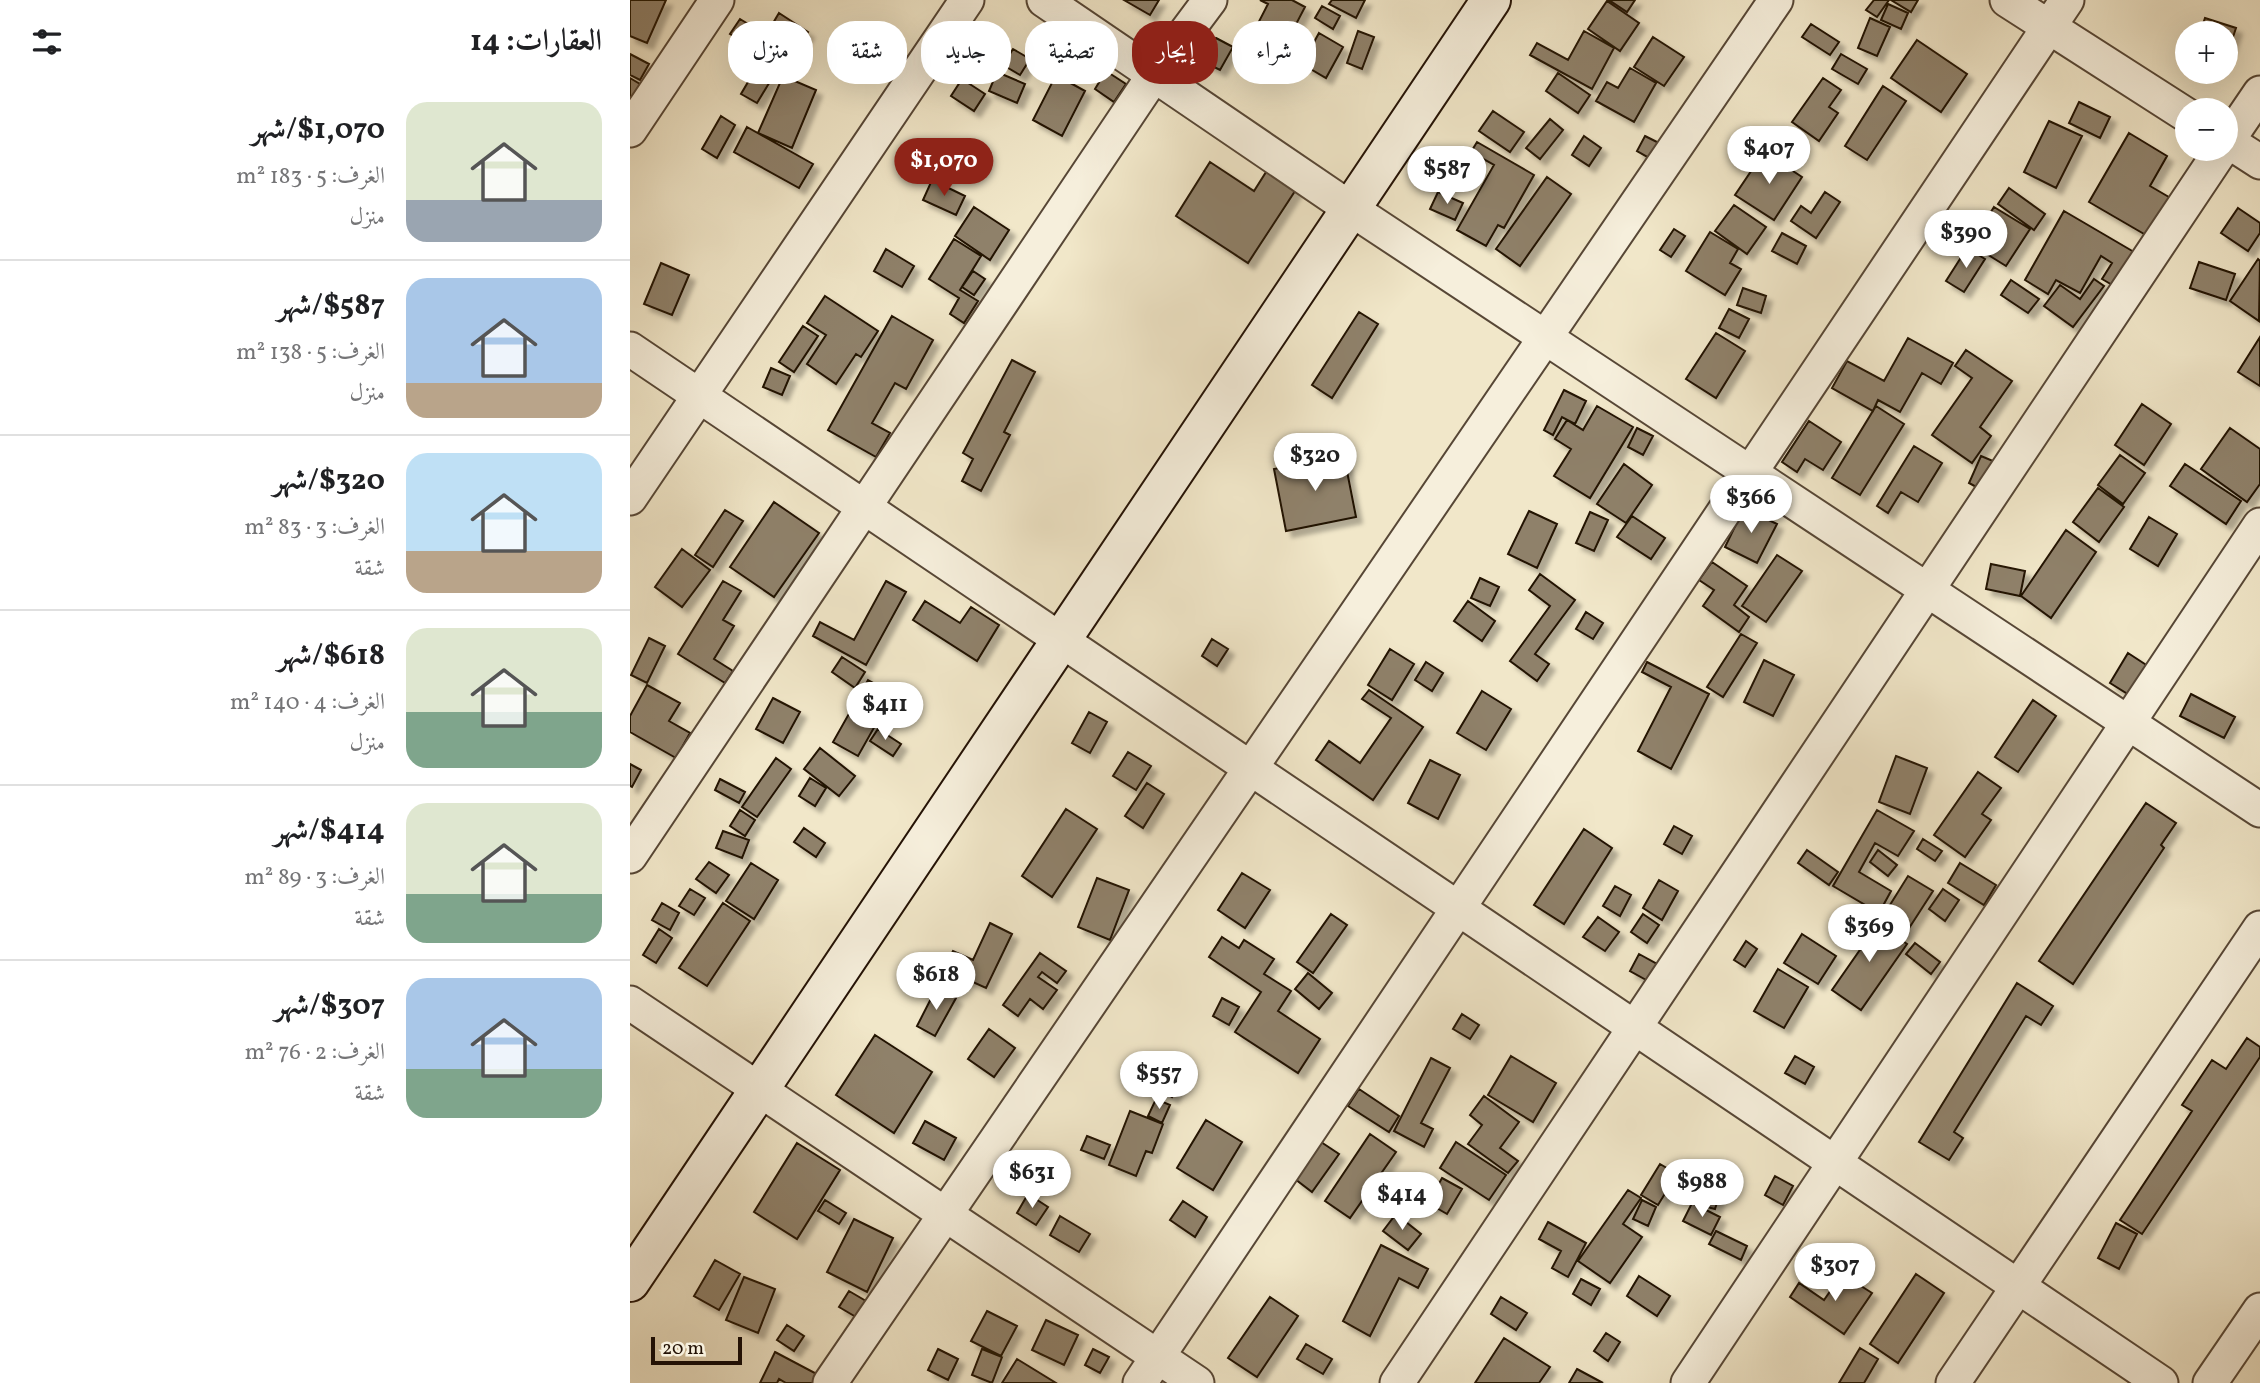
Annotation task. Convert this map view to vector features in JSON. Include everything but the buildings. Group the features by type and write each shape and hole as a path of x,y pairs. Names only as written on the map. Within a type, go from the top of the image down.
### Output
{"main road":[{"path":"630,1282 1491,0"}],"street":[{"path":"630,130 717,0"},
{"path":"630,498 967,0"},
{"path":"1044,0 1132,60"},
{"path":"1194,21 1210,0"},
{"path":"830,1383 1776,0"},
{"path":"2007,0 2058,13 2175,106"},
{"path":"1149,1370 2058,13"},
{"path":"630,856 1148,84"},
{"path":"1167,84 1351,209 2260,810"},
{"path":"2238,125 2260,93"},
{"path":"2238,150 2260,162"},
{"path":"1397,1383 2214,161"},
{"path":"630,349 2161,1383"},
{"path":"1688,1383 2260,525"},
{"path":"1953,1383 2260,928"},
{"path":"630,1003 945,1215 1149,1370 1197,1383"},
{"path":"2210,1383 2260,1310"}]}
